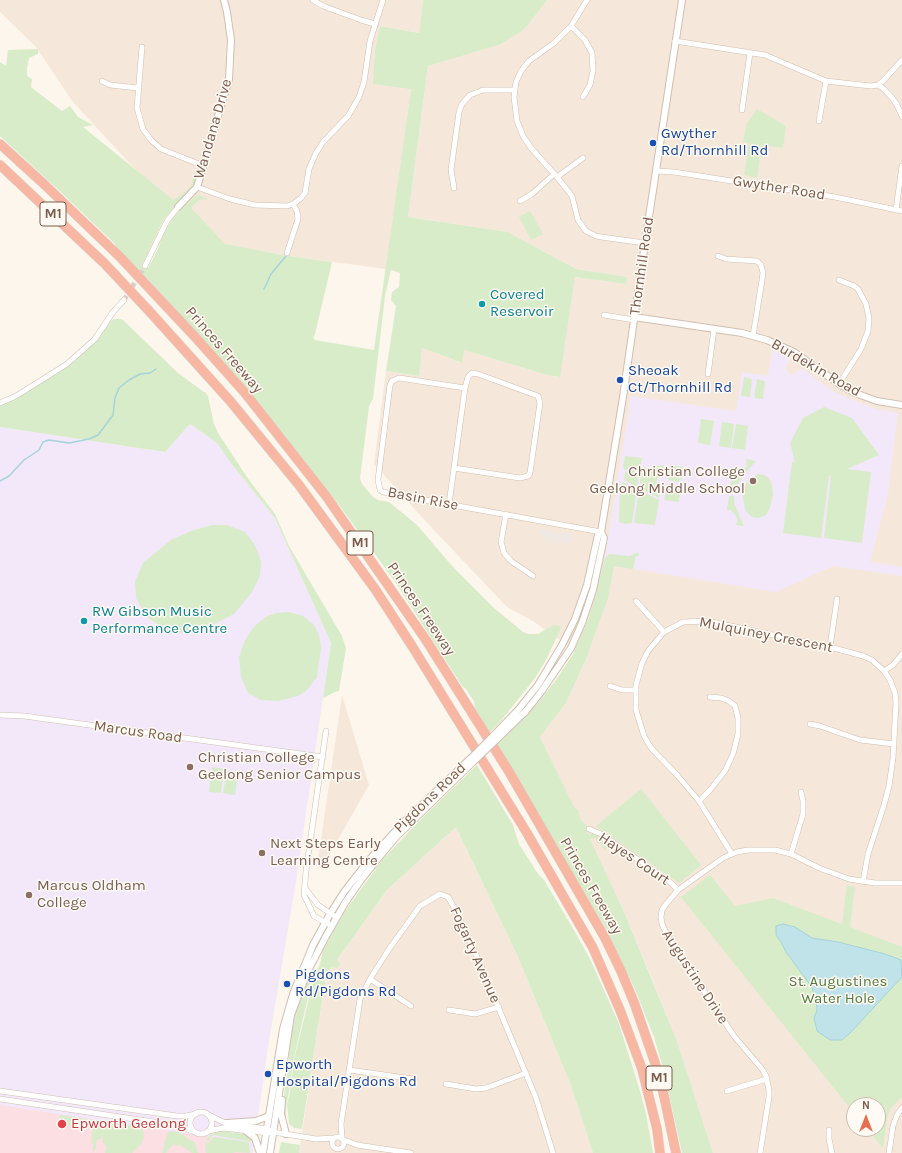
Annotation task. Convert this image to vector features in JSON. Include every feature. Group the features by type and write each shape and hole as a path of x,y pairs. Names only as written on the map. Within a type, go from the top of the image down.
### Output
{"highway":[{"name":"Princes Freeway","path":"0,144 57,196 136,274 245,393 326,496 426,640 508,770 594,919 621,971 635,1005 655,1063 664,1096 676,1153"},
{"name":"Princes Freeway","path":"0,165 105,264 231,402 299,485 375,589 412,646 527,833 593,948 620,1010 642,1069 657,1129 660,1153"}],"street":[{"name":"Wandana Drive","path":"145,266 167,221 197,187 204,166 229,79 231,40 224,0"},
{"path":"313,0 323,6 375,24"},
{"path":"197,187 247,204 282,206 294,204 301,198 304,193 309,169 316,153 323,142 348,116 359,97 364,82 368,48 383,0"},
{"path":"587,0 571,26 554,43 529,61 521,71 516,82 515,90 517,120 523,136 531,148 572,196 578,220 586,231 596,236 645,243"},
{"name":"Thornhill Road","path":"494,738 538,685 562,645 575,619 587,585 598,536 601,532 623,397 682,0"},
{"path":"571,26 585,40 592,53 593,72 590,85 583,98"},
{"path":"675,41 765,55 826,81 872,86 883,82 902,60"},
{"path":"142,47 137,108 142,129 150,140 165,152 204,166"},
{"path":"742,110 750,53"},
{"path":"102,81 110,85 138,88"},
{"path":"819,121 826,81"},
{"path":"878,85 893,99 902,116"},
{"path":"454,188 451,170 459,112 462,104 470,94 483,90 515,90"},
{"path":"520,201 583,158"},
{"path":"896,210 902,166"},
{"name":"Gwyther Road","path":"656,171 674,172 835,197 902,211"},
{"path":"287,253 298,218 294,204"},
{"path":"718,256 726,259 757,261 761,265 763,273 753,336"},
{"path":"839,280 858,289 866,304 869,318 868,331 861,349 839,384"},
{"path":"0,403 16,396 67,364 95,339 113,312 124,300"},
{"path":"604,315 634,318"},
{"name":"Burdekin Road","path":"634,318 753,336 781,345 794,352 839,384 877,401 902,405"},
{"path":"708,374 714,329"},
{"path":"449,504 465,388 468,376 472,373 478,374 538,396 540,403 530,473 528,476 524,478 454,468"},
{"name":"Basin Rise","path":"465,388 399,378 392,381 390,385 378,480 379,487 383,492 601,532"},
{"path":"506,514 501,542 504,553 510,561 532,576"},
{"name":"Thornhill Road","path":"472,760 538,697 557,672 571,648 582,623 593,590 604,538 601,532"},
{"path":"830,647 837,599"},
{"path":"636,601 664,632"},
{"name":"Mulquiney Crescent","path":"732,854 699,801 651,748 644,736 636,710 636,690 645,657 657,639 664,632 683,622 707,621 830,647 872,660 884,671 890,680 895,693 894,744 889,786 868,854 863,882"},
{"path":"884,671 894,665 902,654"},
{"path":"610,686 622,690 636,690"},
{"path":"699,801 725,771 733,754 738,734 738,718 735,706 729,701 721,698 710,697"},
{"name":"Marcus Road","path":"0,715 24,716 323,758"},
{"path":"810,724 860,740 894,744"},
{"path":"326,731 306,871 304,897 311,913 316,918 332,926"},
{"name":"Pigdons Road","path":"270,1153 268,1116 280,1043 290,1001 310,951 325,922 344,892 374,853 401,825 472,760"},
{"name":"Pigdons Road","path":"262,1153 268,1132 291,1015 310,967 336,918 361,880 392,842 472,760"},
{"path":"791,854 803,814 801,792"},
{"name":"Hayes Court","path":"589,829 601,834 669,881 678,890"},
{"name":"Augustine Drive","path":"760,1153 768,1107 769,1090 767,1079 762,1069 734,1036 664,930 662,924 662,910 669,899 678,890 723,858 748,850 775,850 791,854 837,876 863,882 902,883"},
{"path":"305,888 318,905 336,918"},
{"name":"Fogarty Avenue","path":"341,1124 360,999 370,978 394,941 421,905 440,894 448,897 455,909 499,1007 536,1098 554,1153"},
{"path":"370,978 411,1006"},
{"path":"449,1010 475,1014 499,1007"},
{"path":"286,1134 281,1114 281,1106 288,1050 287,1037"},
{"path":"349,1070 413,1079"},
{"path":"446,1084 486,1088 526,1073"},
{"path":"727,1091 767,1079"},
{"path":"0,1091 177,1116 189,1116 201,1113 207,1114 216,1120 268,1132"},
{"path":"0,1099 174,1126 193,1130 200,1134 223,1128 286,1134 316,1139 337,1137 357,1145 410,1153"},
{"path":"889,1153 893,1126 897,1115 902,1108"},
{"path":"193,1130 190,1125 190,1121 196,1114"},
{"path":"207,1114 211,1122 211,1127 208,1131"},
{"path":"227,1123 254,1121 268,1116"},
{"path":"333,1149 331,1142 341,1124"},
{"path":"340,1150 344,1144 342,1139 341,1124"},
{"path":"829,1130 832,1153"},
{"path":"246,1131 255,1138 262,1153"},
{"path":"316,1139 333,1149 340,1150 357,1145"}],"shaded area":[{"path":"0,0 423,0 419,33 381,26 375,49 374,59 411,89 386,269 289,256 218,243 156,192 73,102 36,47 0,12"},
{"path":"547,0 902,0 902,1153 713,1153 677,1041 651,976 625,914 540,737 566,703 586,659 533,621 507,607 430,526 374,464 386,371 418,376 422,348 461,363 464,350 547,375 559,377 575,277 626,284 626,277 576,269 508,232 408,217 428,66 499,45 522,31"},
{"name":"Christian College Geelong Middle School","path":"772,350 790,359 785,370 793,375 799,370 803,369 833,391 850,399 877,409 898,413 888,494 870,562 902,567 902,576 833,566 776,592 633,569 635,562 605,557 631,396 736,411 742,372 768,376"},
{"path":"190,424 217,443 230,462 275,518 331,643 296,882 268,1047 253,1153 0,1153 0,427 165,452"},
{"path":"536,528 556,533 569,533 571,536 569,544 545,540"},
{"path":"342,695 369,785 322,868 317,867"},
{"path":"456,827 518,957 570,1083 593,1153 299,1153 326,976 387,890"},
{"name":"Epworth Geelong","path":"0,1105 249,1143 250,1153 0,1153"}],"green space":[{"path":"423,0 547,0 522,31 499,45 428,66 408,217 508,232 576,269 627,277 626,284 575,277 560,377 547,375 464,350 462,363 422,348 419,376 386,371 396,306 391,300 392,292 399,287 400,273 391,270 385,296 373,399 369,406 360,478 362,484 373,497 378,500 389,502 417,525 453,567 495,609 523,632 528,634 538,634 553,625 560,626 561,628 546,660 535,678 500,722 489,733 475,708 474,701 462,686 396,583 339,505 257,401 147,278 114,246 116,245 0,136 0,62 6,66 8,50 38,49 38,54 29,58 27,68 27,76 32,79 31,87 62,111 70,106 78,117 93,125 83,127 172,199 174,200 190,188 196,168 197,176 192,189 164,219 142,265 148,268 165,231 175,215 199,195 208,199 199,200 191,208 225,244 289,256 332,262 313,338 315,340 374,350 411,89 373,84 375,49 380,26 419,33"},
{"path":"757,109 786,126 783,148 762,145 757,178 744,175 749,143 743,142 746,125"},
{"path":"530,211 543,234 531,240 519,217"},
{"path":"121,319 124,321 178,373 205,392 208,396 214,424 218,433 249,480 275,514 289,546 342,636 346,648 339,691 323,698 331,643 275,518 230,462 217,443 190,424 165,452 0,427 0,404 46,380 104,330 112,320"},
{"path":"744,377 752,379 750,397 741,396"},
{"path":"757,379 765,381 763,399 754,398"},
{"path":"824,407 852,418 879,455 847,469 871,472 862,543 824,538 831,475 829,476 821,538 783,533 792,462 795,462 790,443 803,418"},
{"path":"701,419 714,421 710,445 698,443"},
{"path":"722,422 734,424 731,448 719,446"},
{"path":"736,424 748,426 745,450 732,448"},
{"path":"625,456 642,458 640,467 625,470 623,466"},
{"path":"746,459 756,461 735,488 730,487 733,471 744,471 747,466"},
{"path":"664,465 663,473 659,475 657,481 657,487 660,490 659,498 639,488 642,469"},
{"path":"670,465 684,467 683,477 678,482 668,480"},
{"path":"640,469 637,487 624,480 625,472"},
{"path":"759,474 769,478 772,485 773,495 767,514 758,518 752,517 748,514 745,509 743,498 748,480"},
{"path":"623,482 637,489 632,523 625,524 619,522 620,486"},
{"path":"667,485 677,486 680,492 679,502 664,500"},
{"path":"639,490 659,500 655,525 634,523"},
{"path":"729,496 734,496 734,503 744,526 735,525 738,521 736,516 731,510 727,510"},
{"path":"212,525 227,525 245,532 255,545 261,561 260,576 252,592 234,614 190,634 168,631 147,617 136,598 135,582 143,563 171,540 191,531"},
{"path":"638,552 639,556 636,556 633,569 614,566 608,598 586,659 566,703 540,737 574,807 578,810 581,820 588,827 587,831 589,835 592,833 597,834 600,839 608,845 605,850 600,843 598,844 595,838 590,839 625,914 677,1041 713,1153 682,1153 663,1068 654,1037 634,987 606,929 496,746 541,699 556,680 573,654 589,618 605,559 611,554 630,556"},
{"path":"289,612 303,616 314,625 319,635 321,648 317,677 307,690 298,696 279,701 261,700 248,693 241,677 239,657 244,642 252,629 265,617 276,613"},
{"path":"477,765 513,825 519,844 538,874 544,880 590,959 619,1024 640,1091 653,1153 593,1153 570,1083 518,957 456,827 387,890 337,960 340,963 337,968 332,967 326,976 302,1129 294,1128 289,1124 287,1105 294,1059 315,974 320,964 323,950 345,911 383,859 426,814"},
{"path":"212,767 224,769 221,793 209,792"},
{"path":"227,770 238,772 235,795 223,793"},
{"path":"641,789 701,865 679,883 596,826"},
{"name":"St. Augustines Water Hole","path":"710,875 735,906 773,898 842,924 847,885 855,887 850,927 902,947 902,1097 890,1109 886,1126 886,1097 846,1097 846,1103 681,897"},
{"path":"315,968 293,1061 285,1121 283,1102 289,1061 290,1035 297,1006 310,974"},
{"path":"60,1115 75,1117 71,1135 72,1126 59,1124 57,1129"},
{"path":"80,1118 142,1127 144,1137 141,1144 132,1153 105,1153 107,1147 102,1142 102,1135 101,1139 98,1139 96,1142 96,1148 92,1153 94,1144 91,1143 93,1126 80,1124"},
{"path":"170,1131 178,1132 189,1140 194,1141 198,1153 192,1153 180,1145 176,1146 173,1144 166,1153 162,1153 167,1134"},
{"path":"221,1131 245,1134 251,1137 254,1142 213,1135 208,1141 206,1140 211,1134"},
{"path":"214,1137 249,1142 250,1153 206,1153 205,1143 209,1143"},
{"name":"St. Augustines Water Hole","path":"874,1137 885,1137 883,1148"},
{"path":"281,1142 300,1145 299,1153 279,1153"}],"water":[{"path":"783,924 795,927 812,938 838,942 885,954 901,960 902,977 842,1040 830,1040 817,1031 814,1018 817,1010 816,998 811,986 786,952 776,935 776,926"}],"waterway":[{"path":"264,289 271,274 286,256"},
{"path":"0,481 9,476 24,460 39,450 43,442 49,440 69,443 89,439 98,435 113,415 115,398 119,388 140,374 150,373 156,369"}],"tunnel":[{"path":"124,300 145,266"}],"place":[{"name":"Gwyther Rd/Thornhill Rd","path":"653,143"},
{"name":"Covered Reservoir","path":"482,304"},
{"name":"Sheoak Ct/Thornhill Rd","path":"620,380"},
{"name":"Christian College Geelong Middle School","path":"753,481"},
{"name":"RW Gibson Music Performance Centre","path":"84,621"},
{"name":"Christian College Geelong Senior Campus","path":"190,767"},
{"name":"Next Steps Early Learning Centre","path":"262,853"},
{"name":"Marcus Oldham College","path":"29,895"},
{"name":"Pigdons Rd/Pigdons Rd","path":"287,984"},
{"name":"Epworth Hospital/Pigdons Rd","path":"268,1074"},
{"name":"Epworth Geelong","path":"62,1124"}]}
